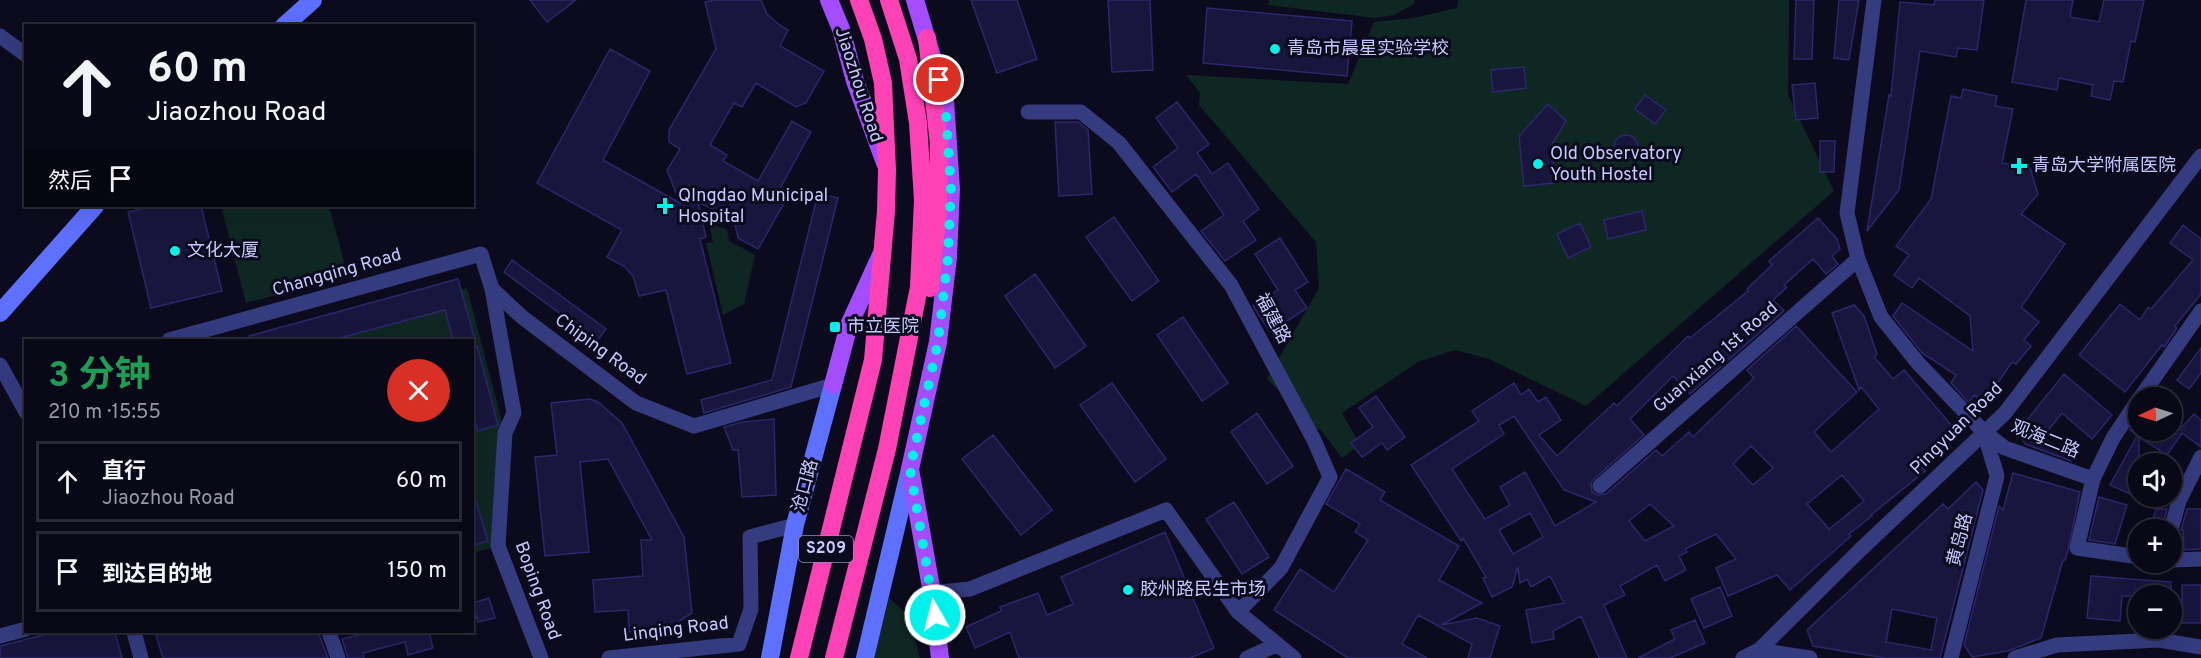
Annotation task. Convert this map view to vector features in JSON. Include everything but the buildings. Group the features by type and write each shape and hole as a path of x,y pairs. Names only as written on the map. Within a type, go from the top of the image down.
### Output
{"highway":[{"name":"S209","path":"799,658 873,360 887,170 883,83 873,39 859,0"},
{"name":"S209","path":"834,658 887,448 919,287 923,200 918,123 908,58 889,0"},
{"path":"887,448 922,334 930,290 938,211 939,144 927,38"}],"main road":[{"path":"286,24 313,0"},
{"name":"Jiaozhou Road","path":"829,0 887,170"},
{"path":"865,658 938,342 948,257 951,200 945,100 915,0"},
{"path":"0,313 94,207"},
{"path":"833,385 849,325 881,255"},
{"name":"沧口路","path":"770,658 795,525 833,385"},
{"path":"910,469 932,593 940,658"}],"street":[{"path":"1874,0 1847,213 1858,259 1881,317 1918,363 1984,432"},
{"path":"0,36 24,54"},
{"name":"福建路","path":"1028,112 1082,112 1119,143 1231,285 1314,440 1330,477 1281,568 1238,612"},
{"name":"Pingyuan Road","path":"1743,658 1759,650 2005,413 2201,156"},
{"name":"Changqing Road","path":"173,339 480,254 492,289"},
{"name":"Guanxiang 1st Road","path":"1600,486 1858,259"},
{"name":"Chiping Road","path":"492,289 522,317 636,403 694,426 833,385"},
{"name":"Boping Road","path":"492,289 513,413 505,433 498,546 541,658"},
{"path":"2148,387 2201,311"},
{"path":"0,365 24,408"},
{"path":"2128,416 2113,438 2093,479 2078,548 2128,555"},
{"name":"观海二路","path":"1984,432 2005,448 2093,479"},
{"name":"黄岛路","path":"1951,658 1997,476 1984,432"},
{"path":"2174,519 2179,501 2201,457"},
{"path":"932,593 970,589 1166,510 1238,612 1294,658"},
{"name":"Linqing Road","path":"609,658 739,644 751,609 750,537 795,525"},
{"path":"2182,560 2201,559"},
{"path":"0,636 24,630"},
{"path":"134,633 141,658"},
{"path":"329,633 338,658"},
{"path":"2015,658 2057,645 2158,640 2201,647"},
{"path":"1247,658 1276,645"},
{"path":"1759,650 1810,658"}],"green space":[{"path":"1269,0 1415,0 1414,4 1394,15 1375,18 1268,5"},
{"path":"1458,0 1789,0 1788,95 1834,191 1586,406 1489,359 1455,350 1418,362 1342,413 1360,445 1342,458 1320,429 1318,430 1267,379 1319,288 1316,242 1199,105 1200,93 1186,75 1348,84 1374,22 1413,18 1457,8"},
{"path":"221,207 329,207 348,276 246,303"},
{"path":"709,223 727,230 729,241 755,255 744,304 723,315 706,243 713,242"},
{"path":"467,288 505,433 498,546 474,553 474,339 273,339"},
{"path":"889,598 908,615 920,658 874,658"}],"place":[{"name":"青岛市晨星实验学校","path":"1275,49"},
{"name":"Old Observatory Youth Hostel","path":"1538,164"},
{"name":"青岛大学附属医院","path":"2019,166"},
{"name":"QIngdao Municipal Hospital","path":"665,206"},
{"name":"文化大厦","path":"175,251"},
{"name":"市立医院","path":"835,327"},
{"name":"胶州路民生市场","path":"1128,590"}],"route":[{"path":"935,615 910,469 938,342 948,257 951,189 945,100 939,80"}]}
